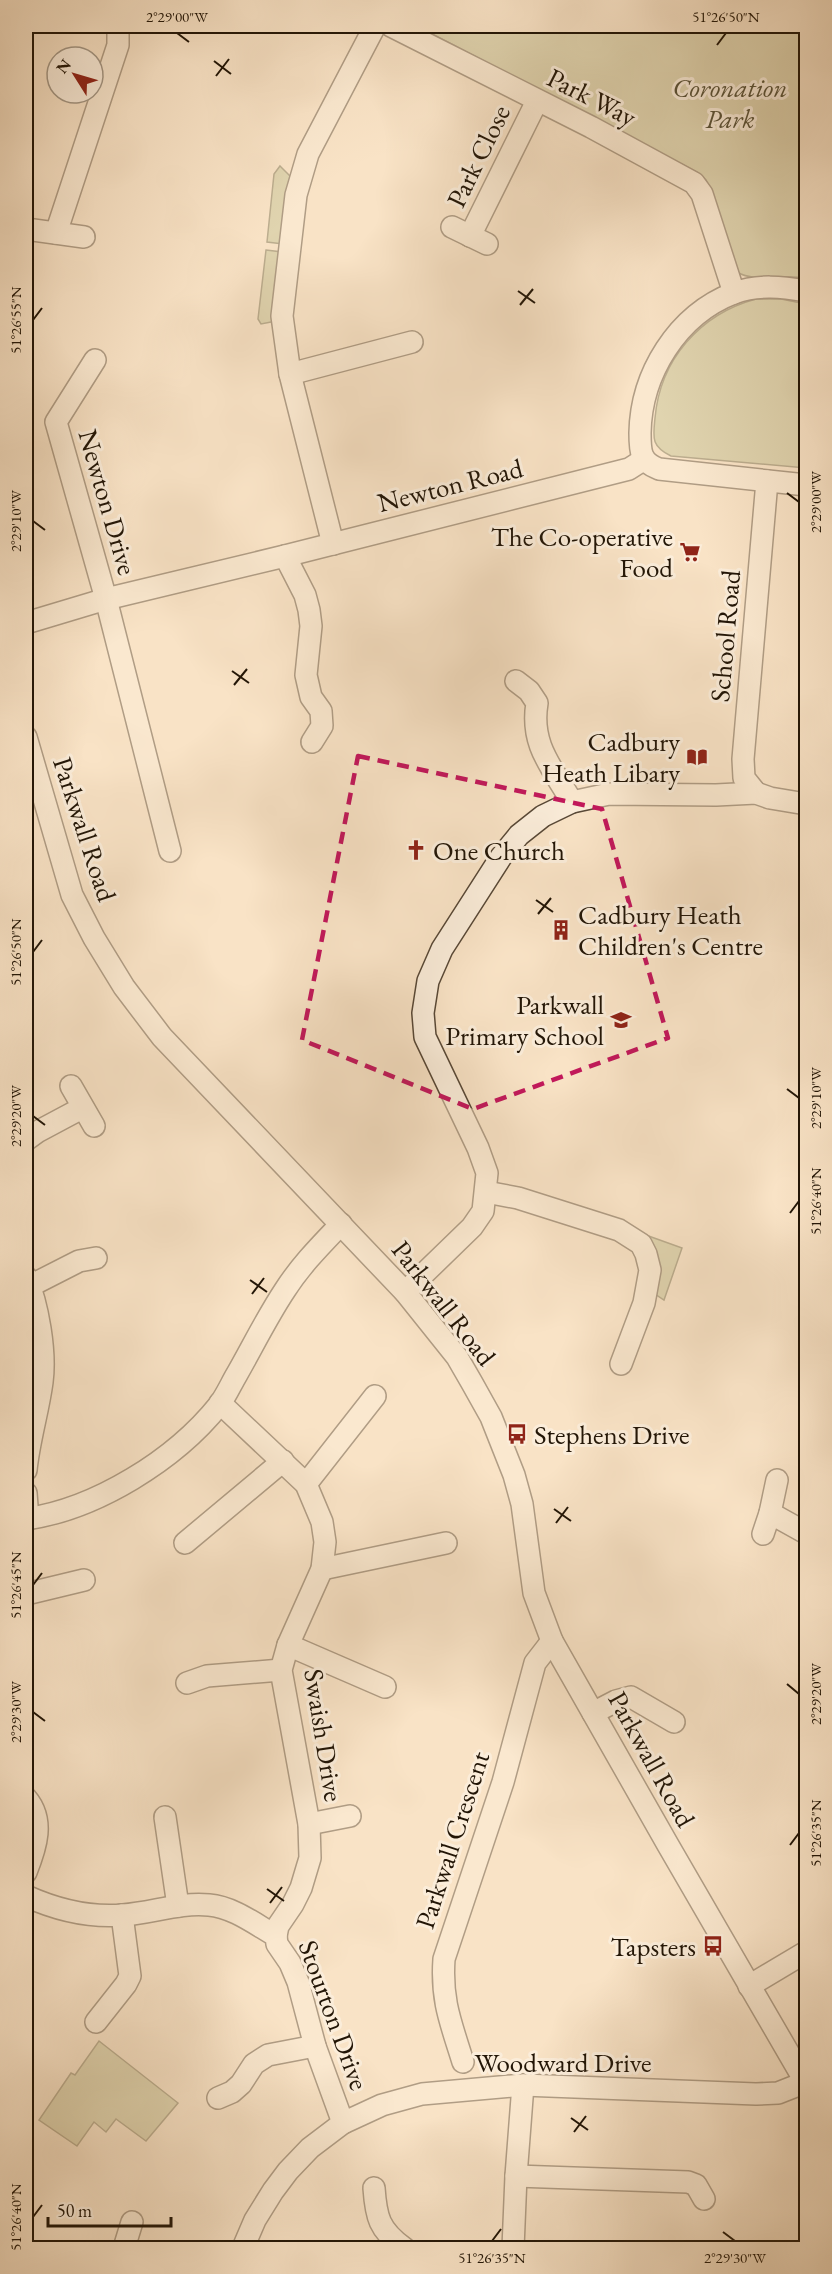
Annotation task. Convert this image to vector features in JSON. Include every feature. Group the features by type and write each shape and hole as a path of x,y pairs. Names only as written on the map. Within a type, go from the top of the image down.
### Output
{"street":[{"path":"56,233 118,45 118,26"},
{"path":"333,544 290,374 282,316 296,195 308,154 375,26"},
{"name":"Park Way","path":"391,26 591,126 694,183 702,194 734,293"},
{"name":"Park Close","path":"470,236 537,101"},
{"path":"26,229 84,237"},
{"path":"807,291 773,287 754,288 734,293 688,322 668,345 652,373 643,399 640,424 640,452 643,460 659,469 807,485"},
{"path":"290,374 412,342"},
{"name":"Newton Drive","path":"95,360 56,422 106,599"},
{"name":"Newton Road","path":"26,623 106,599 628,469 643,460"},
{"name":"School Road","path":"756,793 744,778 743,759 767,481"},
{"path":"285,556 305,595 309,610 306,675 311,697 321,711 322,726 312,742"},
{"path":"106,599 170,851"},
{"path":"516,681 529,691 537,703 534,721 539,745 572,802"},
{"name":"Parkwall Road","path":"26,737 72,895 94,938 124,987 162,1037 405,1292 457,1357 490,1417 506,1453 522,1504 534,1593 552,1641 806,2082"},
{"path":"405,1292 472,1227 483,1211 487,1173 478,1148 425,1037 423,1013 428,981 442,949 501,857 519,835 543,816 572,802 609,794 756,793 770,798 807,804"},
{"path":"71,1086 94,1126"},
{"path":"26,1140 82,1108"},
{"path":"486,1192 518,1198 619,1230 641,1244 650,1270 644,1303 621,1364"},
{"path":"26,1493 27,1519 59,1512 94,1500 166,1457 196,1431 220,1403 285,1290 303,1264 341,1224"},
{"path":"26,1470 28,1438 42,1380 41,1328 28,1281 79,1261 96,1258"},
{"path":"306,1484 375,1396"},
{"name":"Swaish Drive","path":"220,1403 306,1484 322,1522 325,1542 322,1569 288,1645 281,1670 309,1824 310,1858 307,1873 293,1904 278,1926 276,1935"},
{"path":"185,1543 283,1461"},
{"path":"763,1534 777,1480"},
{"path":"770,1513 807,1533"},
{"path":"322,1569 446,1544"},
{"path":"26,1594 84,1580"},
{"name":"Parkwall Crescent","path":"463,2062 444,2003 442,1984 444,1959 503,1782 535,1663 552,1641"},
{"path":"288,1645 385,1687"},
{"path":"187,1683 207,1676 281,1670"},
{"path":"594,1713 616,1701 631,1697 674,1722"},
{"path":"26,1798 36,1812 38,1823 32,1856 26,1872"},
{"path":"309,1824 350,1816"},
{"path":"165,1817 178,1906"},
{"name":"Stourton Drive","path":"26,1896 50,1907 77,1914 122,1915 178,1906 221,1907 276,1935 277,1944 290,1963 298,1982 315,2046 344,2123"},
{"path":"96,2022 130,1976 122,1915"},
{"path":"749,1986 806,1952"},
{"path":"218,2098 237,2088 254,2064 268,2055 315,2046"},
{"name":"Woodward Drive","path":"243,2248 255,2220 288,2171 310,2148 344,2123 382,2105 422,2094 523,2085 756,2094 777,2093 806,2082"},
{"path":"513,2248 523,2085"},
{"path":"516,2176 688,2182 696,2185 704,2199"},
{"path":"374,2188 375,2212 385,2229 404,2248"},
{"path":"124,2248 132,2222"}],"highlighted area":[{"path":"358,756 602,809 668,1038 473,1109 302,1040"}],"green space":[{"name":"Coronation Park","path":"417,26 806,26 806,279 798,277 762,278 737,272 711,190 706,180 697,172"},
{"path":"280,166 291,177 283,244 267,242 274,174"},
{"path":"266,250 282,252 276,321 261,324 258,319"},
{"path":"756,299 781,299 806,304 806,468 671,456 657,445 654,431 658,397 674,359 686,342 717,316"},
{"path":"643,1234 682,1248 664,1300 655,1294"},
{"path":"99,2041 178,2103 146,2141 116,2119 106,2132 94,2122 77,2146 39,2120 71,2073 75,2075"}],"place":[{"name":"The Co-operative Food","path":"690,552"},
{"name":"Cadbury Heath Libary","path":"697,757"},
{"name":"One Church","path":"416,850"},
{"name":"Cadbury Heath Children's Centre","path":"561,930"},
{"name":"Parkwall Primary School","path":"621,1020"},
{"name":"Stephens Drive","path":"517,1434"},
{"name":"Tapsters","path":"713,1946"}]}
